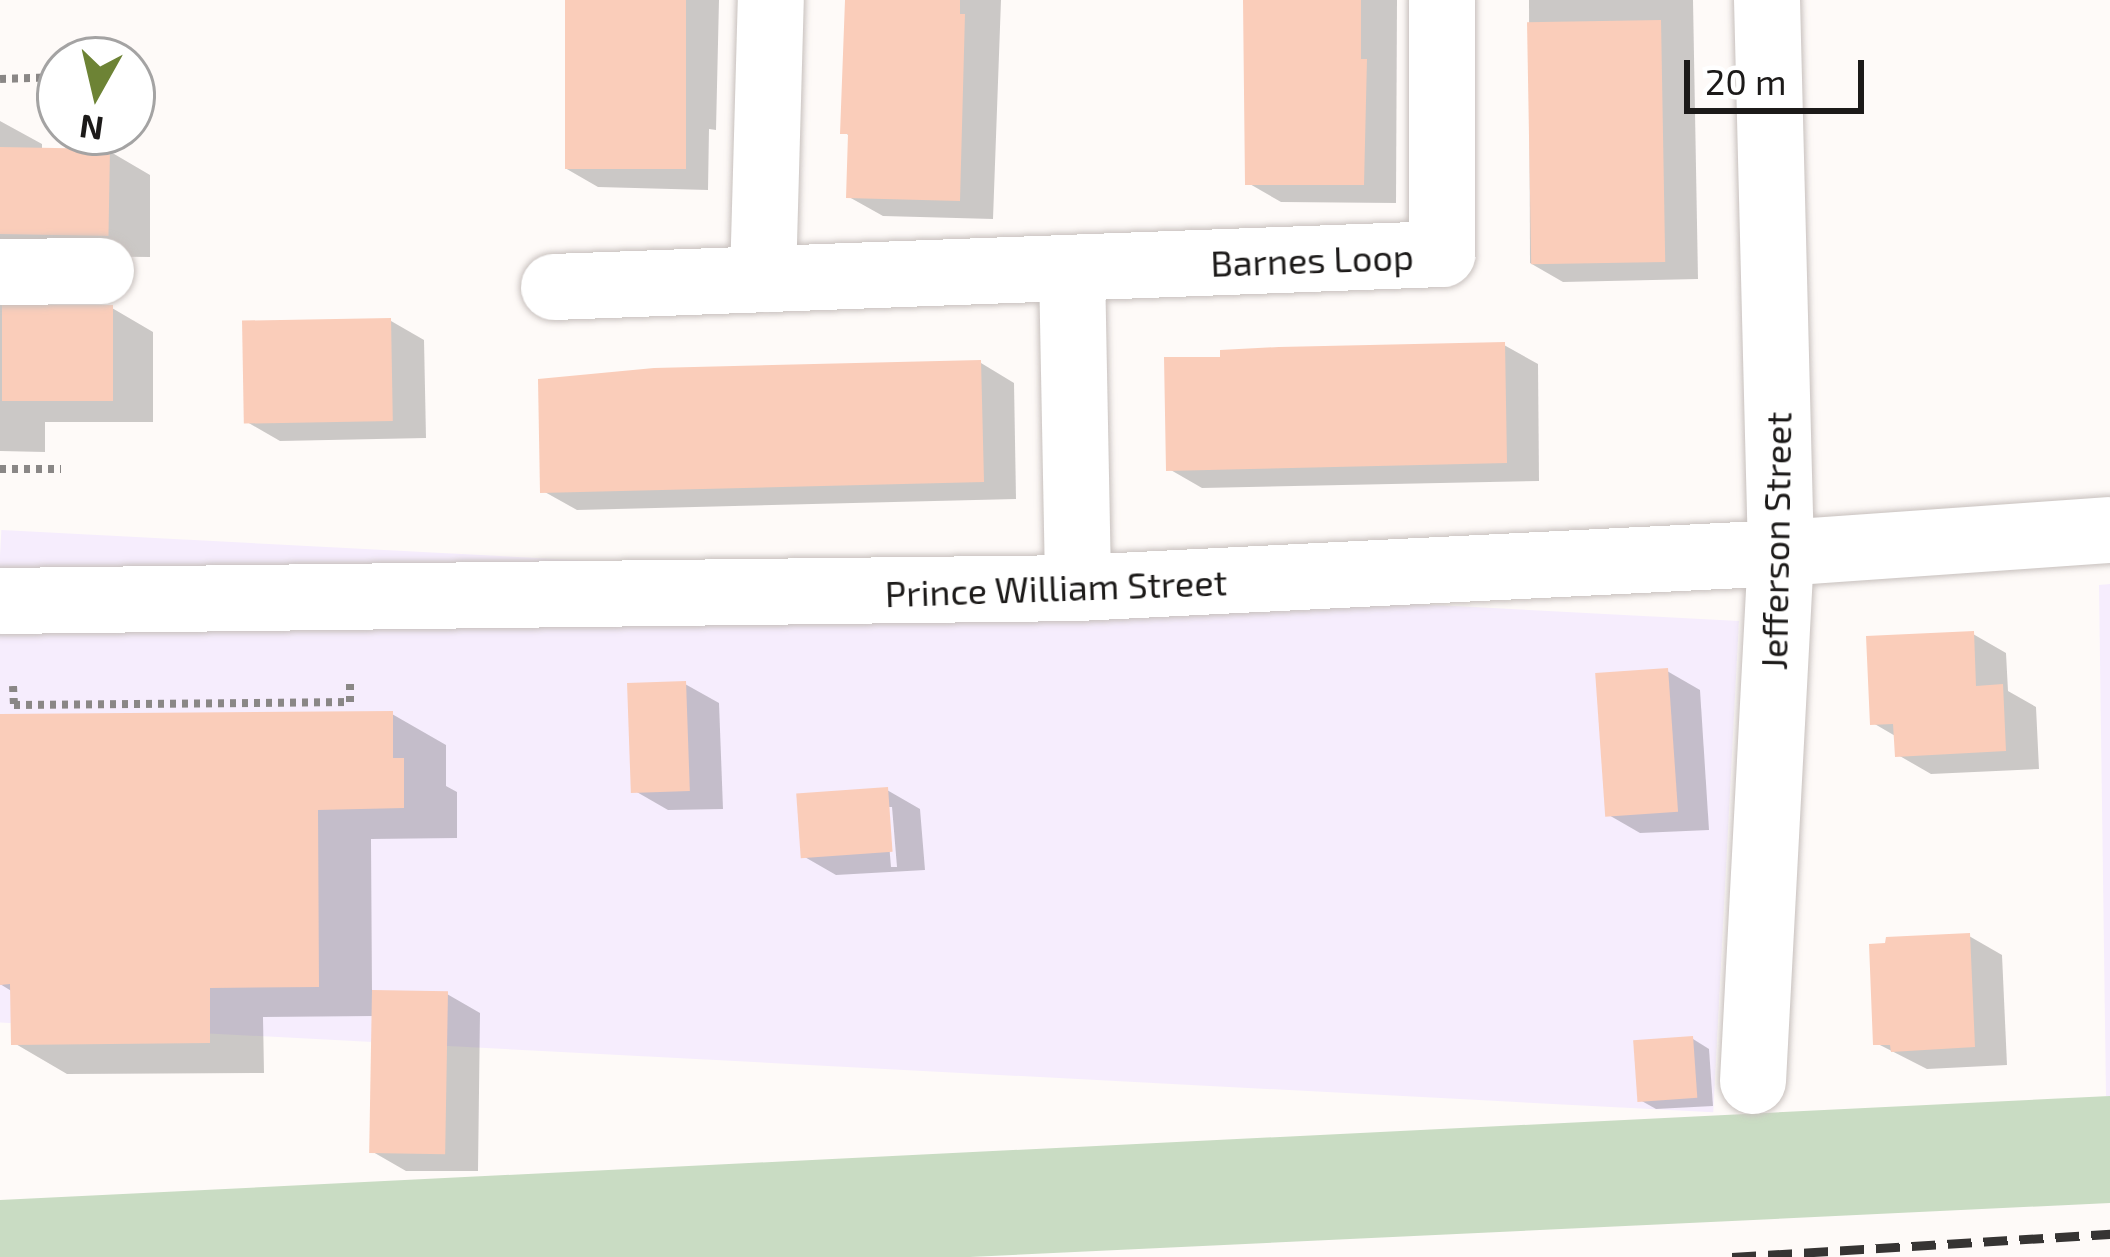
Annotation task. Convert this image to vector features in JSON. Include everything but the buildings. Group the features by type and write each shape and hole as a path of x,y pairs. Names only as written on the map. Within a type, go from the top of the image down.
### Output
{"street":[{"path":"763,279 771,0"},
{"name":"Barnes Loop","path":"554,287 1442,254 1442,0"},
{"name":"Jefferson Street","path":"1753,1081 1781,554 1767,0"},
{"path":"1072,268 1078,588"},
{"path":"0,272 101,271"},
{"name":"Prince William Street","path":"0,601 1078,588 1781,554 2110,530"}],"path":[{"path":"0,79 36,78"},
{"path":"0,469 62,469"},
{"path":"13,686 14,705 278,703 350,702 350,682"}],"shaded area":[{"path":"1,530 1739,621 1713,1112 0,1023"},
{"path":"2110,584 2110,1096 2106,1096 2099,585"}],"green space":[{"path":"2110,1096 2110,1203 970,1257 0,1257 0,1200"}],"railway":[{"path":"1732,1257 2110,1234"}]}
